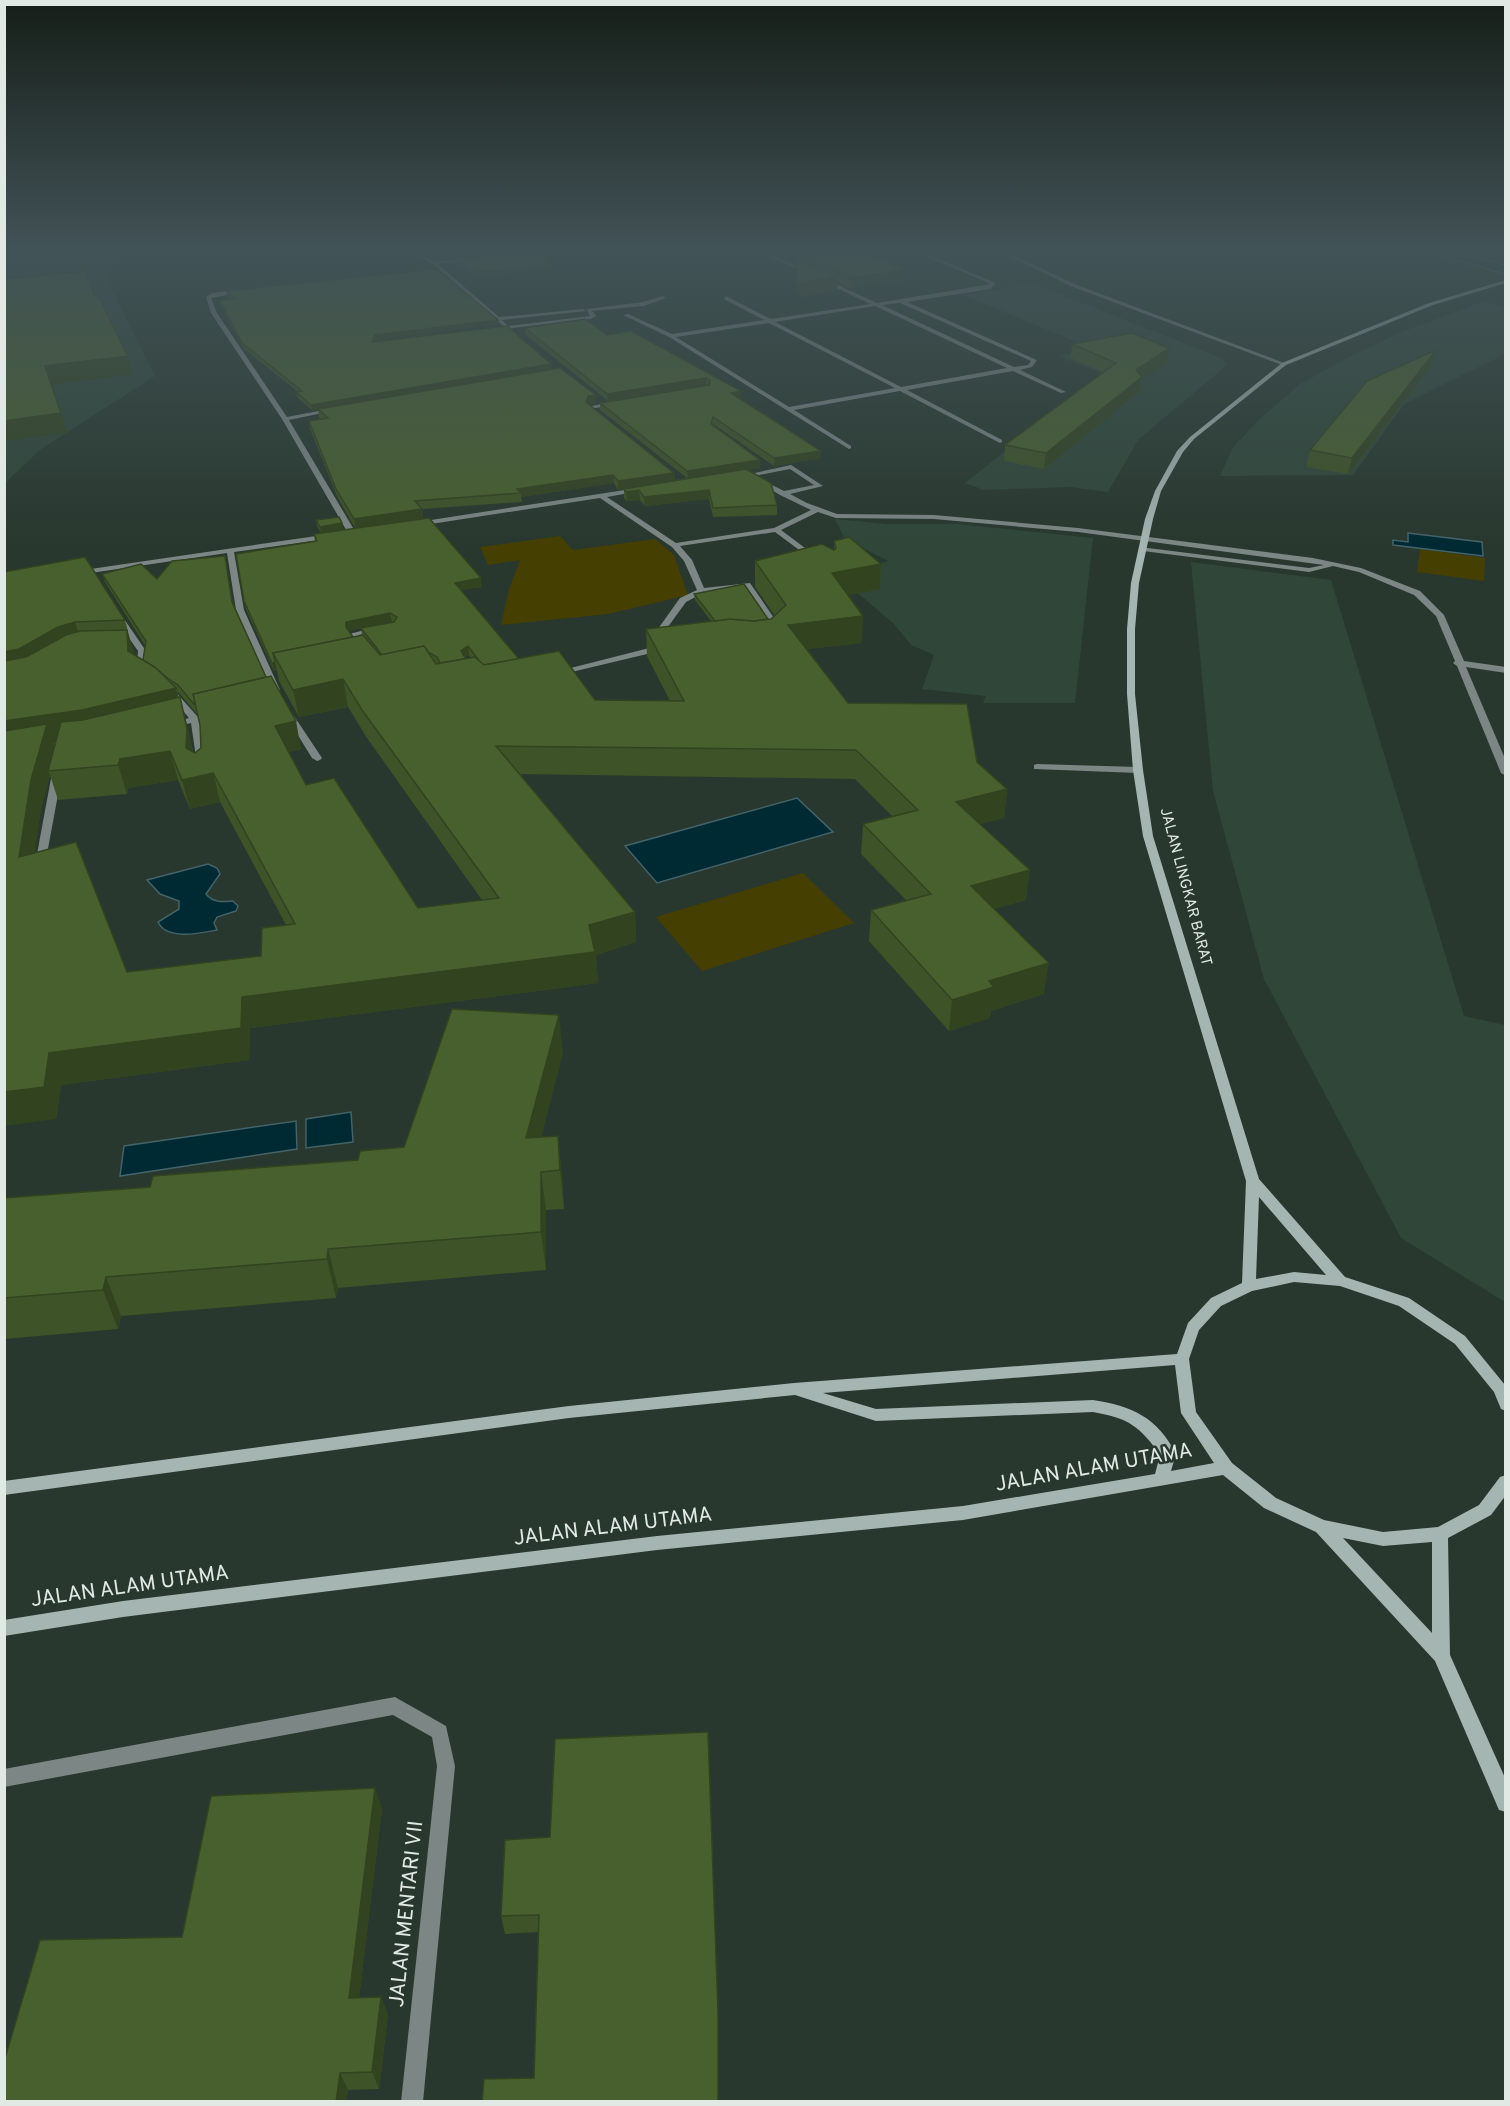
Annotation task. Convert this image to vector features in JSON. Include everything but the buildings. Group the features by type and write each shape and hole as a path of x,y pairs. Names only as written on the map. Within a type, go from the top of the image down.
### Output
{"street":[{"path":"239,349 285,418 352,533"},
{"path":"692,349 849,447"},
{"path":"823,349 1000,441"},
{"path":"971,349 1063,392"},
{"path":"789,409 1030,366 1035,361 1009,349"},
{"path":"1245,349 1284,364"},
{"name":"JALAN LINGKAR BARAT","path":"1249,1286 1253,1181 1151,847 1138,770 1131,694 1131,629 1135,583 1143,544 1158,491 1180,452 1201,431 1284,364 1320,349"},
{"path":"596,398 605,404"},
{"path":"599,414 590,407 628,401"},
{"path":"285,418 346,408"},
{"path":"762,463 772,470"},
{"path":"728,479 791,467 820,486 782,494"},
{"path":"749,475 782,494 836,516 934,517 1143,544 1309,570 1330,566 1361,570 1417,594 1440,615 1457,663 1504,768"},
{"path":"413,525 644,489"},
{"path":"600,495 675,545 688,560 701,591"},
{"path":"675,545 776,530 817,510"},
{"path":"776,530 821,564"},
{"path":"69,574 362,532"},
{"path":"230,550 240,610 280,698 269,700"},
{"path":"91,571 96,580"},
{"path":"631,654 649,647 683,600 701,591 747,585 780,633 777,638"},
{"path":"112,607 142,651 139,674 148,679"},
{"path":"359,659 370,656 352,634 392,626"},
{"path":"545,675 671,646"},
{"path":"130,651 142,651"},
{"path":"1457,663 1506,670"},
{"path":"271,678 282,675"},
{"path":"165,688 174,693 195,719 202,767 201,777"},
{"path":"285,708 317,758"},
{"path":"160,727 227,711"},
{"path":"42,854 48,809 59,765"},
{"path":"1037,767 1138,770"},
{"name":"JALAN LINGKAR BARAT","path":"1253,1181 1340,1281"},
{"path":"1506,1405 1503,1390 1460,1340 1451,1333 1404,1302 1340,1281 1293,1277 1249,1286 1216,1302 1193,1327 1182,1359 1189,1413 1226,1468 1270,1503 1322,1527 1383,1539 1440,1534 1485,1510 1506,1482"},
{"path":"4,1488 569,1412 794,1389 1182,1359"},
{"path":"794,1389 876,1415 1093,1406 1125,1410 1150,1426 1168,1454 1161,1479"},
{"name":"JALAN ALAM UTAMA","path":"4,1628 123,1609 657,1543 963,1513 1226,1468"},
{"path":"1322,1527 1441,1655 1506,1803"},
{"path":"1440,1534 1441,1655"},
{"name":"JALAN MENTARI VII","path":"4,1778 395,1706 440,1732 446,1766 412,2102"}],"shaded area":[{"path":"5,349 142,349 155,376 41,449 5,483"},
{"path":"1087,349 1199,349 1221,358 1227,365 1138,440 1108,492 1070,487 984,490 965,483 1103,374 1059,356"},
{"path":"1365,349 1505,349 1505,354 1404,404 1353,475 1220,476 1233,447 1263,416 1300,384"},
{"path":"835,519 887,524 957,524 1093,538 1075,703 983,703 986,696 922,689 934,655 911,645 894,624 839,577 888,561 845,539"},
{"path":"560,536 573,550 655,539 674,555 688,595 608,614 501,625 509,589 520,560 488,565 480,547"},
{"path":"1420,549 1485,558 1484,581 1417,572"},
{"path":"1191,562 1331,580 1464,1016 1505,1025 1505,1302 1401,1238 1264,979 1213,791"},
{"path":"803,873 854,923 702,971 656,917"}],"water":[{"path":"1408,533 1482,542 1483,556 1393,545 1393,540 1408,542"},
{"path":"797,798 833,832 657,883 625,846"},
{"path":"208,864 217,868 220,874 206,894 222,902 233,901 238,906 236,911 217,917 214,923 217,930 176,934 162,928 158,922 179,909 179,901 160,894 147,880"},
{"path":"351,1112 353,1142 306,1148 306,1119"},
{"path":"296,1121 297,1149 120,1176 124,1146"}]}
